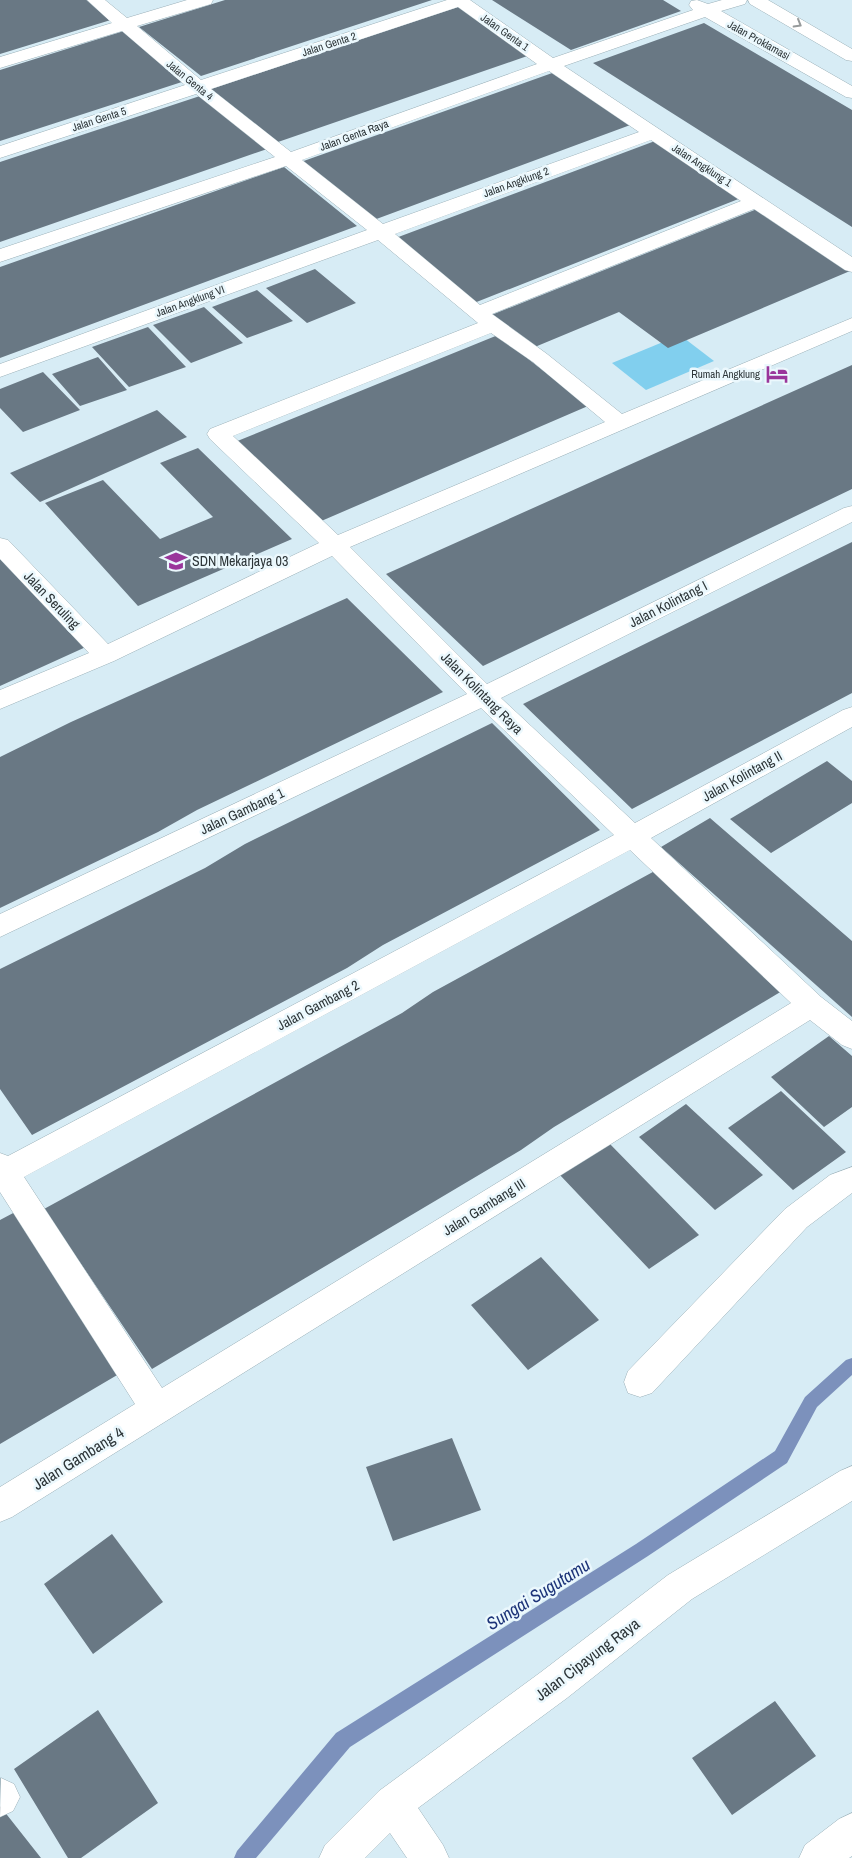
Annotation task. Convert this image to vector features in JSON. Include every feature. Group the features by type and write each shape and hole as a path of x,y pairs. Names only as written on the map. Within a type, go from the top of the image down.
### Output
{"street":[{"name":"Jalan Genta 4","path":"95,0 197,86 381,232 484,319 540,358 621,424"},
{"path":"0,63 205,0"},
{"name":"Jalan Proklamasi","path":"688,0 852,93"},
{"name":"Jalan Proklamasi","path":"706,11 739,0"},
{"path":"756,0 852,56"},
{"name":"Jalan Genta 1","path":"460,1 551,65"},
{"name":"Jalan Genta 2","path":"197,86 460,1"},
{"name":"Jalan Genta Raya","path":"0,256 288,159 706,11"},
{"path":"811,70 852,56"},
{"name":"Jalan Angklung 1","path":"551,65 852,266"},
{"name":"Jalan Genta 5","path":"0,152 197,86"},
{"name":"Jalan Angklung 2","path":"381,232 652,133"},
{"path":"484,319 757,201"},
{"name":"Jalan Angklung VI","path":"0,371 381,232"},
{"name":"Jalan Kolintang Raya","path":"484,319 218,434 335,545 484,696 632,837 811,1005 852,1037"},
{"path":"0,700 104,655 335,545 850,328"},
{"name":"Jalan Kolintang I","path":"484,696 852,512"},
{"name":"Jalan Seruling","path":"0,545 104,655"},
{"name":"Jalan Gambang 1","path":"0,926 484,696"},
{"name":"Jalan Kolintang II","path":"632,837 852,716"},
{"name":"Jalan Gambang 2","path":"1,1171 632,837"},
{"name":"Jalan Gambang III","path":"156,1409 811,1005"},
{"path":"1,1171 156,1409"},
{"path":"640,1382 796,1218 841,1184 852,1180"},
{"name":"Jalan Gambang 4","path":"0,1506 156,1409"},
{"name":"Jalan Cipayung Raya","path":"338,1858 392,1804 554,1685 680,1587 852,1482"},
{"path":"392,1804 430,1858"},
{"path":"818,1858 852,1832"}],"shaded area":[{"path":"680,335 714,361 646,390 612,363"}],"building":[{"path":"0,0 91,0 114,19 0,54"},
{"path":"225,0 432,0 201,76 139,27"},
{"path":"492,0 663,0 681,11 571,50"},
{"path":"461,6 533,54 278,142 211,89"},
{"path":"704,23 852,110 852,227 593,63"},
{"path":"127,30 188,80 0,141 0,70"},
{"path":"555,72 633,124 371,221 298,163"},
{"path":"203,95 270,148 0,242 0,162"},
{"path":"655,141 741,198 474,303 393,239"},
{"path":"284,167 357,226 0,358 0,267"},
{"path":"757,209 850,271 668,348 619,312 530,349 489,316"},
{"path":"315,269 356,303 307,323 266,288"},
{"path":"257,290 293,321 247,338 212,307"},
{"path":"204,307 243,343 191,363 153,325"},
{"path":"148,327 186,367 129,387 92,347"},
{"path":"498,335 588,406 319,522 235,442"},
{"path":"98,357 127,390 80,406 52,374"},
{"path":"852,365 852,489 483,666 386,574"},
{"path":"43,372 80,410 23,432 0,408 0,389"},
{"path":"157,410 187,437 40,502 10,473"},
{"path":"198,448 292,539 138,606 45,503 103,480 160,539 213,517 160,463"},
{"path":"852,542 852,693 632,809 523,704"},
{"path":"0,551 88,646 0,686"},
{"path":"347,598 443,692 197,810 158,832 0,908 0,757 71,722"},
{"path":"492,723 600,830 383,945 347,968 32,1135 0,1089 0,969 205,868 245,844"},
{"path":"827,761 852,781 852,803 771,853 730,819"},
{"path":"710,818 852,941 852,1017 661,847"},
{"path":"662,867 787,988 554,1127 521,1150 152,1369 44,1209 402,1013 433,992"},
{"path":"829,1036 852,1056 852,1107 824,1127 771,1077"},
{"path":"781,1091 846,1152 793,1190 728,1128"},
{"path":"686,1104 763,1175 715,1210 639,1137"},
{"path":"608,1142 699,1235 649,1269 559,1174"},
{"path":"17,1211 124,1371 0,1444 0,1220"},
{"path":"541,1257 599,1320 528,1370 471,1305"},
{"path":"452,1438 481,1510 393,1541 366,1467"},
{"path":"112,1534 163,1602 93,1654 44,1584"},
{"path":"775,1701 816,1756 732,1815 692,1758"},
{"path":"98,1710 158,1803 81,1858 68,1858 14,1769"},
{"path":"0,1806 41,1858 0,1858"}],"waterway":[{"name":"Sungai Sugutamu","path":"244,1858 343,1740 642,1550 781,1457 811,1402 852,1365"}],"place":[{"name":"Rumah Angklung","path":"777,374"},
{"name":"SDN Mekarjaya 03","path":"176,561"}]}
